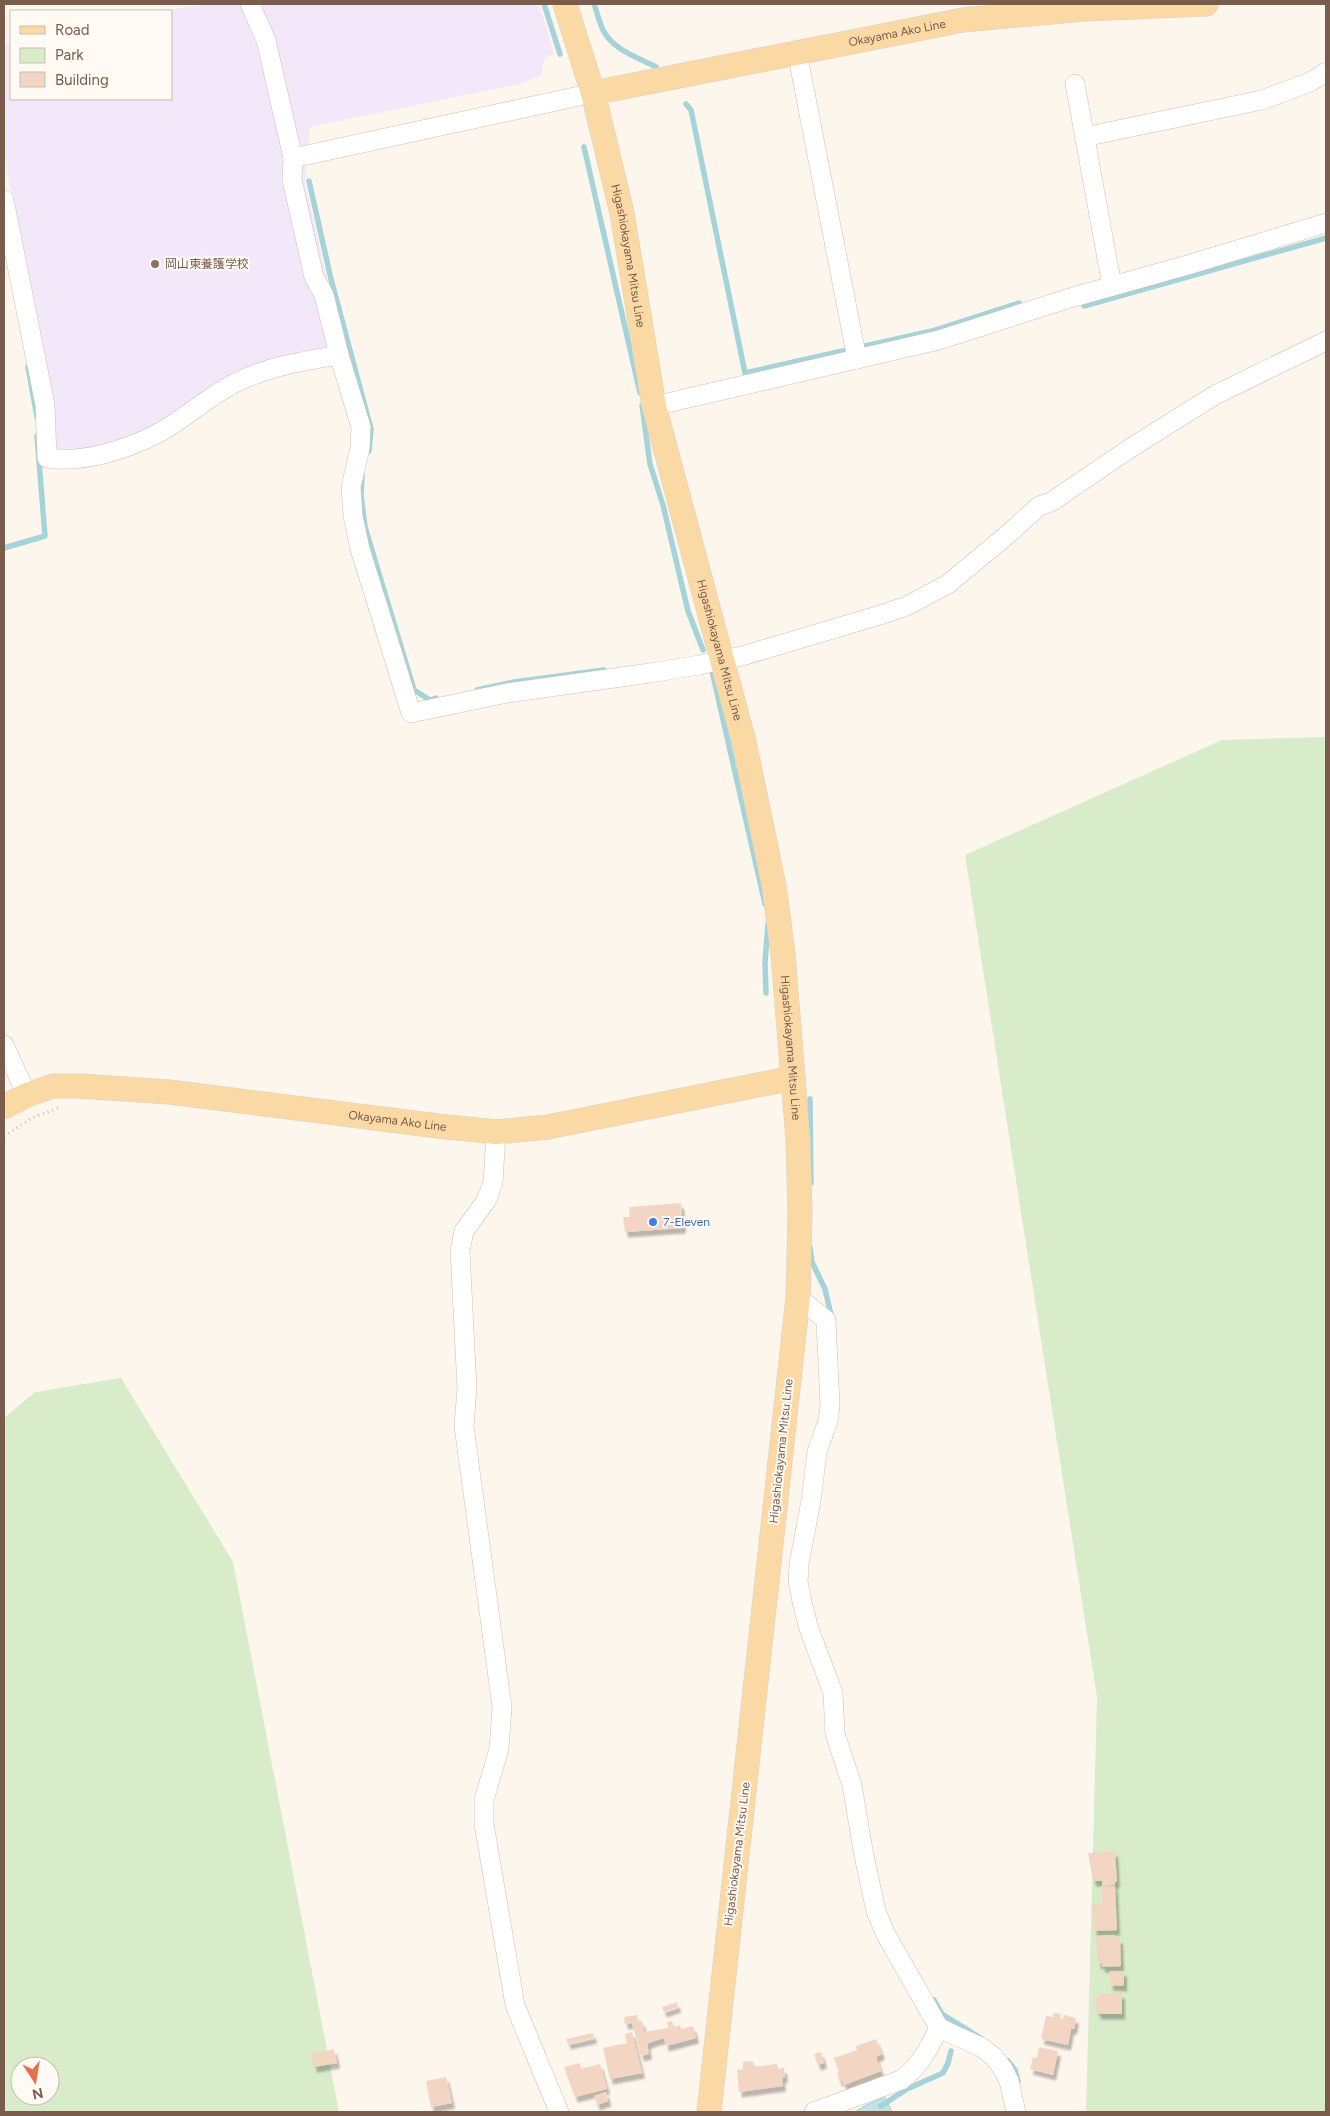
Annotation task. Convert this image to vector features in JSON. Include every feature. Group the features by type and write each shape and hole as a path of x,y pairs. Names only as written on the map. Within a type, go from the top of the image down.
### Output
{"main road":[{"name":"Higashiokayama Mitsu Line","path":"565,4 593,93 622,213 654,406 744,742 774,886 783,954 798,1140 800,1212 798,1297 709,2112"},
{"name":"Okayama Ako Line","path":"593,93 963,20 1084,9 1206,4"},
{"name":"Okayama Ako Line","path":"4,1107 27,1095 53,1086 80,1086 168,1092 496,1132 548,1127 793,1078"}],"street":[{"path":"250,4 266,40 293,158 292,180 314,277 324,295 360,428 360,448 352,487 353,516 360,549 411,714 507,693 650,674 723,660 907,606 948,584 1039,506 1051,502 1137,444 1215,395 1326,341"},
{"path":"796,52 856,352"},
{"path":"1084,137 1262,100 1310,82 1326,72"},
{"path":"1075,84 1112,286"},
{"path":"293,158 593,93"},
{"path":"4,200 45,405 47,458 66,460 110,452 154,435 232,385 260,372 339,355"},
{"path":"654,406 856,352 939,340 1112,286 1326,223"},
{"path":"4,1045 27,1095"},
{"path":"496,1132 493,1184 486,1200 464,1231 460,1251 467,1388 464,1426 502,1707 499,1749 484,1800 484,1824 515,2005 559,2112"},
{"path":"798,1297 826,1320 830,1406 828,1421 817,1452 811,1501 799,1564 799,1588 808,1626 833,1693 835,1734 852,1785 864,1856 876,1910 885,1933 939,2028 981,2048 994,2057 1009,2081 1016,2112"},
{"path":"814,2112 901,2080 912,2072 923,2059 939,2028"}],"path":[{"path":"4,1136 32,1118 69,1105 80,1086"}],"shaded area":[{"path":"203,4 539,4 554,54 544,58 541,76 520,84 310,127 305,183 336,317 323,351 150,429 107,446 67,455 51,443 30,297 4,154 4,44 10,43 10,100 172,100 171,10"}],"green space":[{"path":"1326,737 1326,2112 1086,2112 1097,1697 965,855 1222,740"},
{"path":"121,1378 233,1562 339,2112 4,2112 4,1418 35,1392"}],"water":[{"path":"885,2097 892,2112 855,2112 866,2105"}],"building":[{"name":"7-Eleven","path":"681,1203 683,1228 625,1232 623,1217 630,1217 629,1207"},
{"path":"1115,1851 1117,1882 1115,1882 1115,1885 1102,1886 1102,1881 1093,1881 1088,1853"},
{"path":"1115,1886 1117,1930 1094,1931 1092,1904 1102,1903 1101,1887"},
{"path":"1115,1935 1115,1938 1120,1938 1121,1966 1102,1967 1102,1963 1098,1964 1096,1936"},
{"path":"1110,1971 1124,1971 1124,1986 1110,1985"},
{"path":"1122,1993 1122,2014 1098,2014 1095,1997 1099,1997 1099,1994"},
{"path":"677,2002 678,2007 664,2012 662,2007"},
{"path":"1053,2013 1061,2014 1060,2018 1063,2019 1064,2015 1076,2018 1074,2029 1071,2029 1068,2045 1041,2039 1046,2016 1053,2017"},
{"path":"637,2015 638,2022 642,2021 644,2032 668,2028 667,2022 672,2021 674,2027 680,2025 681,2029 693,2026 696,2038 666,2046 664,2038 654,2041 647,2044 649,2054 641,2056 632,2023 625,2024 624,2017"},
{"path":"632,2032 642,2073 610,2079 603,2048 627,2043 625,2034"},
{"path":"593,2033 594,2038 568,2044 566,2039"},
{"path":"876,2039 882,2054 876,2057 881,2071 844,2085 842,2080 839,2081 837,2073 839,2072 834,2058 857,2050 856,2046"},
{"path":"1039,2047 1058,2051 1053,2075 1030,2069 1033,2057 1037,2058"},
{"path":"334,2049 337,2063 314,2067 311,2054"},
{"path":"821,2052 824,2063 818,2065 814,2054"},
{"path":"753,2061 754,2067 777,2064 778,2069 784,2068 783,2086 739,2092 737,2070 743,2069 743,2062"},
{"path":"580,2063 581,2069 600,2064 607,2089 575,2097 564,2067"},
{"path":"446,2077 452,2103 431,2107 426,2081"},
{"path":"606,2092 608,2101 597,2105 594,2096"}],"waterway":[{"path":"544,4 560,54"},
{"path":"594,4 600,24 607,37 619,48 656,67"},
{"path":"686,104 691,110 745,373 932,331 1019,303"},
{"path":"584,147 640,393"},
{"path":"309,181 331,279 371,429 369,451"},
{"path":"1084,306 1326,238"},
{"path":"28,367 37,417"},
{"path":"642,405 650,464 663,505 688,611 703,650"},
{"path":"4,548 45,536 37,436"},
{"path":"362,475 361,495 365,527 414,690 430,700 436,698"},
{"path":"477,690 514,682 604,670"},
{"path":"712,671 765,904"},
{"path":"766,993 765,963 768,923"},
{"path":"810,1099 811,1183"},
{"path":"810,1247 812,1262 825,1289 832,1319"},
{"path":"934,2000 942,2014 982,2039"},
{"path":"881,2106 907,2089 943,2073 951,2051"},
{"path":"1008,2061 1015,2070 1018,2081"}],"place":[{"name":"岡山東養護学校","path":"155,264"},
{"name":"7-Eleven","path":"653,1222"}]}
